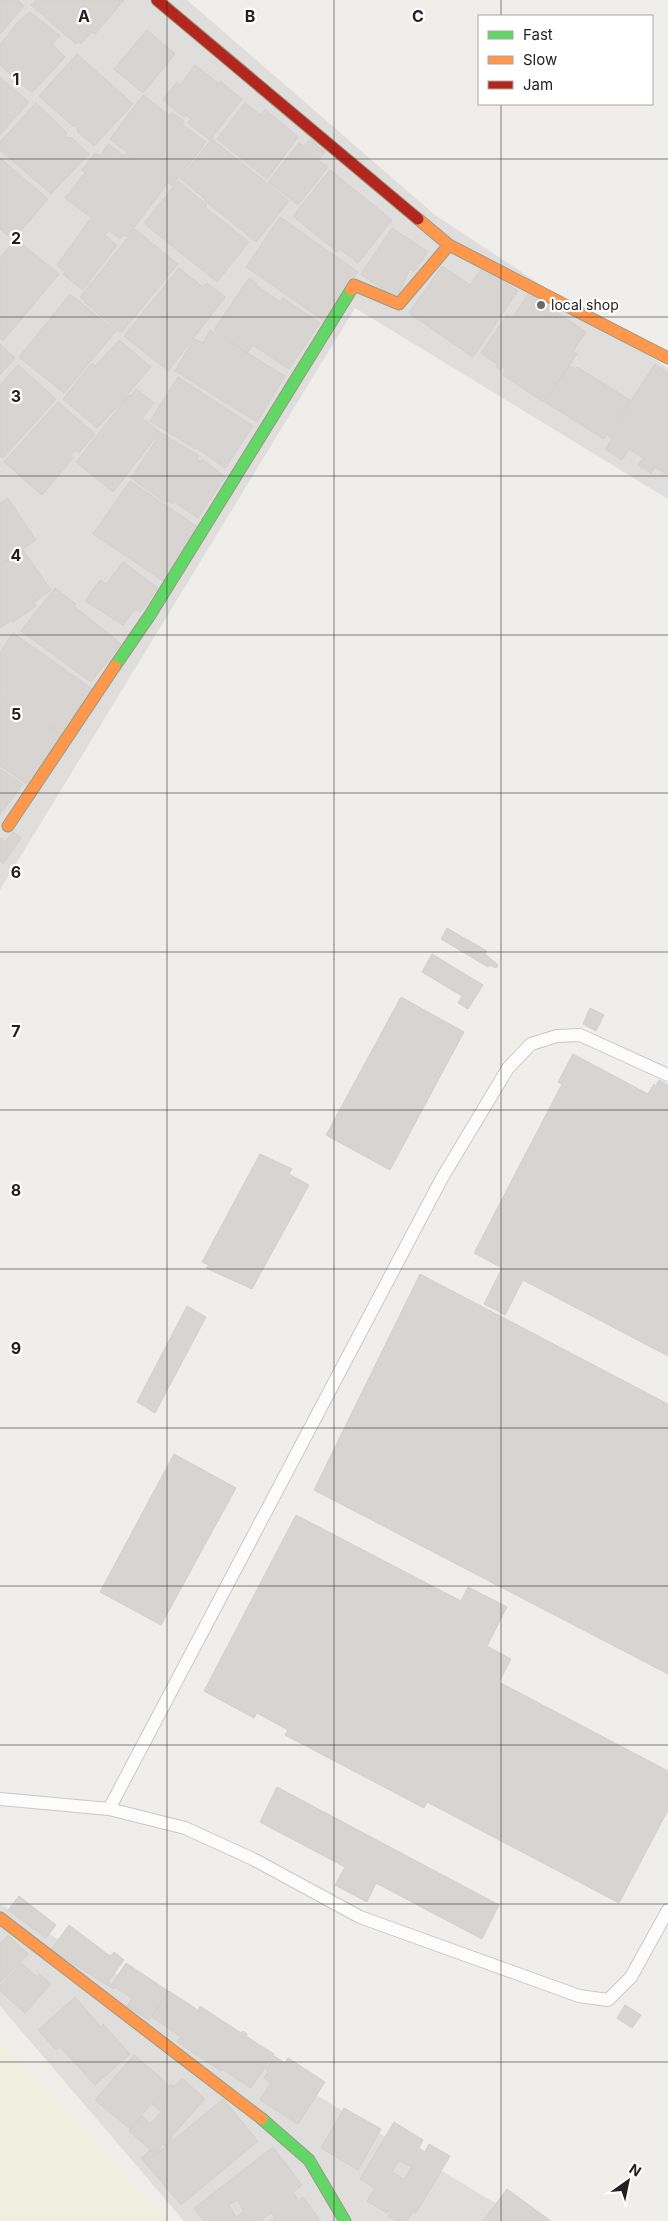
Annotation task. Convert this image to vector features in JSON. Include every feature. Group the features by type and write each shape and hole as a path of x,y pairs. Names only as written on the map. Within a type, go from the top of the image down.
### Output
{"street":[{"path":"156,0 449,245 668,358"},
{"path":"8,826 150,614 354,285 399,304 449,245"},
{"path":"0,1918 242,2102 309,2160 346,2221"}],"lane":[{"path":"109,1809 442,1178 508,1068 531,1044 557,1036 580,1035 668,1075"},
{"path":"0,1799 109,1809 185,1828 253,1859 360,1917 579,1996 608,2000 631,1977 668,1910"}],"shaded area":[{"path":"0,0 187,0 435,215 668,368 668,499 355,308 0,890"},
{"path":"0,1904 525,2221 184,2221 0,2006"}],"green space":[{"path":"0,2038 168,2221 0,2221"}],"building":[{"path":"0,0 18,0 24,6 0,34"},
{"path":"36,0 124,0 95,34 92,32 81,44 77,42 76,44 31,5"},
{"path":"30,12 60,36 52,44 65,57 32,93 0,65 0,45 17,23"},
{"path":"147,30 175,54 143,93 114,69"},
{"path":"77,54 133,104 94,146 77,131 78,129 75,126 39,96"},
{"path":"195,65 219,84 220,81 242,99 210,140 188,123 191,119 186,115 184,117 163,100 177,82 180,85"},
{"path":"0,77 29,102 0,135"},
{"path":"143,95 170,116 172,113 184,121 182,124 206,142 172,186 110,139"},
{"path":"36,103 67,133 65,135 69,138 71,137 89,154 51,194 0,150 0,142"},
{"path":"245,103 261,115 265,109 298,137 267,179 217,139"},
{"path":"212,139 289,201 256,242 180,178"},
{"path":"310,139 325,152 318,160 328,167 298,205 268,182 299,143 304,146"},
{"path":"108,144 124,156 126,153 167,184 127,237 123,235 120,239 65,198 85,173 82,170 95,153 100,156"},
{"path":"0,158 48,199 13,240 0,229"},
{"path":"330,170 392,220 358,263 340,249 337,252 293,216"},
{"path":"178,181 207,205 205,207 249,242 217,282 146,225 145,222"},
{"path":"280,217 358,272 324,321 246,267"},
{"path":"90,219 108,232 105,235 117,245 83,290 63,274 65,272 57,265"},
{"path":"392,228 428,252 414,272 410,269 396,299 361,274"},
{"path":"135,229 178,264 121,333 80,297"},
{"path":"16,239 59,274 3,341 0,338 0,258"},
{"path":"442,266 470,285 483,267 518,291 473,357 409,313"},
{"path":"179,268 203,287 207,283 225,297 168,371 124,336"},
{"path":"249,278 280,302 283,298 320,323 289,369 253,345 247,353 214,330"},
{"path":"529,293 586,332 573,351 577,354 543,402 503,375 506,369 502,367 500,370 496,366 497,364 481,353 507,315 512,318"},
{"path":"70,294 116,331 64,393 19,357"},
{"path":"210,330 285,376 257,422 175,371 194,339 203,343"},
{"path":"119,340 151,367 127,397 97,428 63,399 92,363 95,366"},
{"path":"0,344 15,358 0,375"},
{"path":"655,364 668,373 668,475 655,467 651,473 638,465 643,458 629,449 622,460 605,449 612,439 608,436"},
{"path":"18,365 56,399 3,458 0,456 0,385"},
{"path":"569,366 575,369 577,367 630,400 604,439 545,402"},
{"path":"178,377 253,426 225,468 197,448 150,421"},
{"path":"136,389 154,403 142,418 160,432 113,492 76,462 129,395 131,396"},
{"path":"58,402 95,434 79,453 76,450 70,456 73,458 42,495 4,462"},
{"path":"161,433 199,456 197,459 201,462 202,459 225,477 198,518 174,502 173,504 167,500 166,503 131,478"},
{"path":"130,481 201,529 165,582 93,534"},
{"path":"8,498 36,540 0,565 0,503"},
{"path":"23,550 51,590 34,602 36,606 13,622 12,620 0,628 0,566"},
{"path":"123,562 158,588 140,612 135,609 123,625 85,601 100,580 106,584"},
{"path":"55,588 121,644 91,682 21,631"},
{"path":"13,633 95,691 64,736 0,691 0,652"},
{"path":"0,693 65,738 31,787 0,766"},
{"path":"0,769 23,784 0,815"},
{"path":"13,832 21,838 3,864 0,861 0,838 5,842"},
{"path":"447,928 487,951 485,954 498,965 496,968 489,965 488,967 441,939"},
{"path":"432,954 483,985 468,1009 458,1003 462,996 422,972"},
{"path":"401,997 464,1032 390,1170 326,1135"},
{"path":"590,1008 604,1015 596,1031 583,1024"},
{"path":"573,1054 648,1094 659,1080 668,1085 668,1356 523,1280 505,1315 484,1304 502,1268 474,1253 562,1084 558,1082"},
{"path":"260,1154 292,1169 289,1174 309,1185 252,1289 206,1268 209,1265 202,1262"},
{"path":"420,1274 668,1404 668,1674 314,1490"},
{"path":"187,1306 206,1317 155,1413 137,1402"},
{"path":"174,1454 236,1488 161,1625 100,1592"},
{"path":"296,1515 461,1601 468,1587 507,1607 487,1646 511,1659 499,1682 668,1771 668,1810 619,1903 427,1802 424,1808 285,1735 288,1730 257,1713 254,1718 204,1691"},
{"path":"277,1787 499,1905 482,1939 376,1883 367,1902 335,1885 345,1867 260,1822"},
{"path":"19,1896 56,1925 46,1938 8,1910"},
{"path":"69,1925 110,1956 114,1952 124,1960 108,1982 109,1986 51,1950"},
{"path":"8,1935 28,1954 0,1983 0,1943"},
{"path":"21,1963 37,1977 39,1974 51,1984 25,2013 0,1991 0,1986"},
{"path":"126,1963 168,1991 149,2020 127,2006 132,1998 115,1987 113,1989 110,1987"},
{"path":"169,1991 198,2010 200,2006 241,2033 243,2031 247,2034 246,2036 274,2054 251,2088 177,2042 181,2037 152,2017"},
{"path":"75,1997 101,2027 103,2024 130,2054 95,2085 60,2047 56,2050 38,2030"},
{"path":"625,2005 641,2015 632,2028 617,2018"},
{"path":"134,2055 168,2084 130,2129 95,2100"},
{"path":"274,2056 285,2063 288,2058 325,2082 298,2124 260,2100 271,2083 264,2078 268,2071 266,2069"},
{"path":"182,2078 205,2099 171,2137 172,2139 165,2146 163,2144 156,2155 129,2131 142,2116 150,2124 161,2112 152,2104 171,2084 174,2086"},
{"path":"223,2099 258,2141 181,2205 141,2158 150,2150 154,2156"},
{"path":"344,2108 381,2129 358,2170 321,2148"},
{"path":"394,2122 423,2140 419,2148 425,2152 429,2144 450,2156 416,2213 413,2211 407,2221 397,2221 388,2216 391,2212 388,2210 387,2213 367,2201 375,2188 360,2179","holes":["399,2160 411,2167 404,2179 392,2172"]},
{"path":"273,2147 302,2185 293,2192 297,2199 274,2217 271,2213 260,2221 204,2221 194,2208","holes":["237,2200 244,2212 236,2217 229,2205"]},
{"path":"507,2189 551,2221 483,2221"},
{"path":"303,2197 321,2221 269,2221 273,2219"}],"traffic: fast":[{"path":"115,666 150,615 351,290"},
{"path":"262,2119 309,2160 345,2221"}],"traffic: slow":[{"path":"418,219 449,245 668,358"},
{"path":"351,290 354,285 399,304 449,245"},
{"path":"8,826 115,666"},
{"path":"0,1918 262,2119"}],"traffic: jam":[{"path":"157,0 418,219"}],"place":[{"name":"local shop","path":"541,305"}]}
